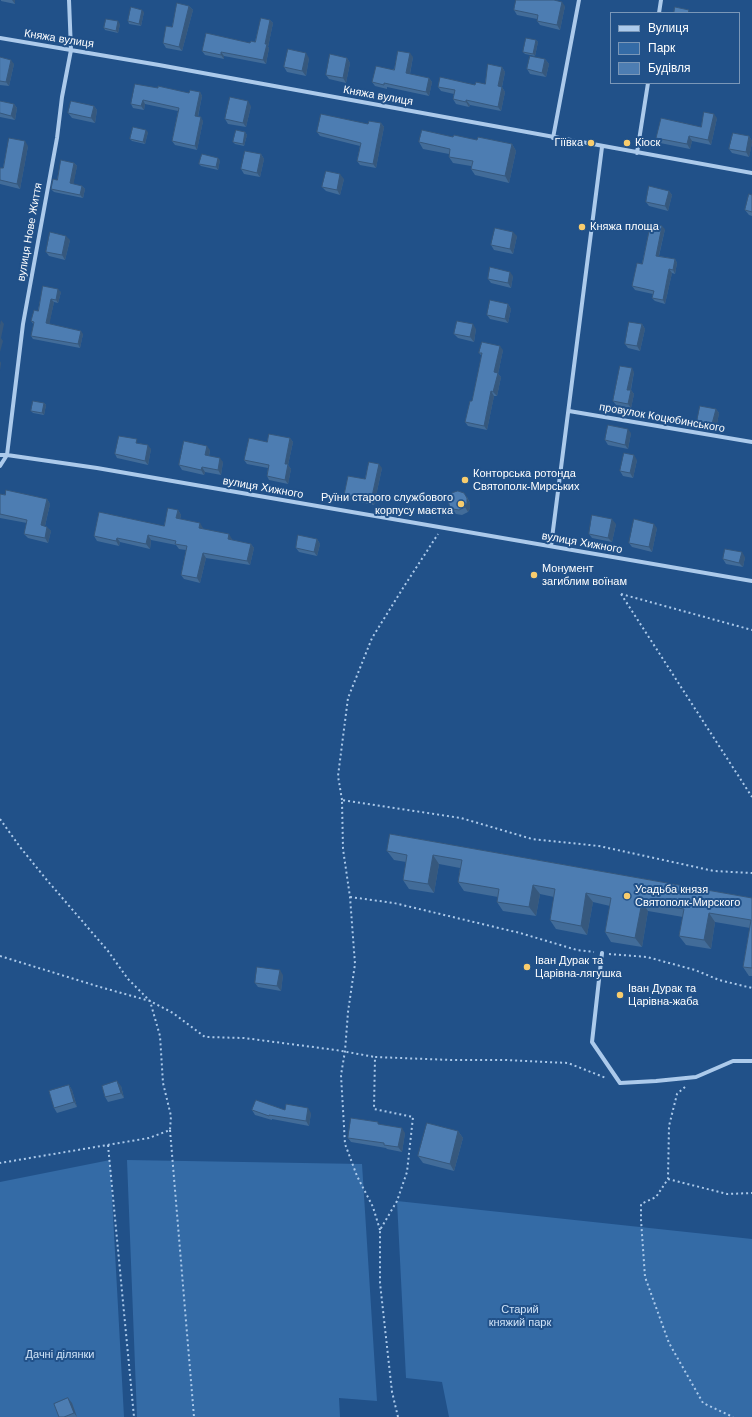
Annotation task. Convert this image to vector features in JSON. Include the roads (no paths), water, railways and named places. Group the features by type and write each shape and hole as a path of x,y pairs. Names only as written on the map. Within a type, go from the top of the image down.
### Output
{"street":[{"name":"вулиця Нове Життя","path":"0,466 7,454 23,324 71,50 69,0"},
{"path":"553,138 579,0"},
{"path":"659,12 661,0"},
{"name":"Княжа вулиця","path":"0,38 159,65 602,147 752,173"},
{"path":"637,153 648,84"},
{"path":"551,546 602,147"},
{"name":"провулок Коцюбинського","path":"569,411 752,442"},
{"name":"вулиця Хижного","path":"0,455 7,454 97,468 752,581"},
{"path":"602,953 592,1042 620,1083 696,1077 733,1061 752,1061"}],"place":[{"name":"Гіївка","path":"591,143"},
{"name":"Кіоск","path":"627,143"},
{"name":"Княжа площа","path":"582,227"},
{"name":"Конторська ротонда Святополк-Мирських","path":"465,480"},
{"name":"Руїни старого службового корпусу маєтка","path":"461,504"},
{"name":"Монумент загиблим воїнам","path":"534,575"},
{"name":"Усадьба князя Святополк-Мирского","path":"627,896"},
{"name":"Іван Дурак та Царівна-лягушка","path":"527,967"},
{"name":"Іван Дурак та Царівна-жаба","path":"620,995"}],"park label":[{"name":"Старий княжий парк","path":"520,1316"},
{"name":"Дачні ділянки","path":"60,1355"}]}
